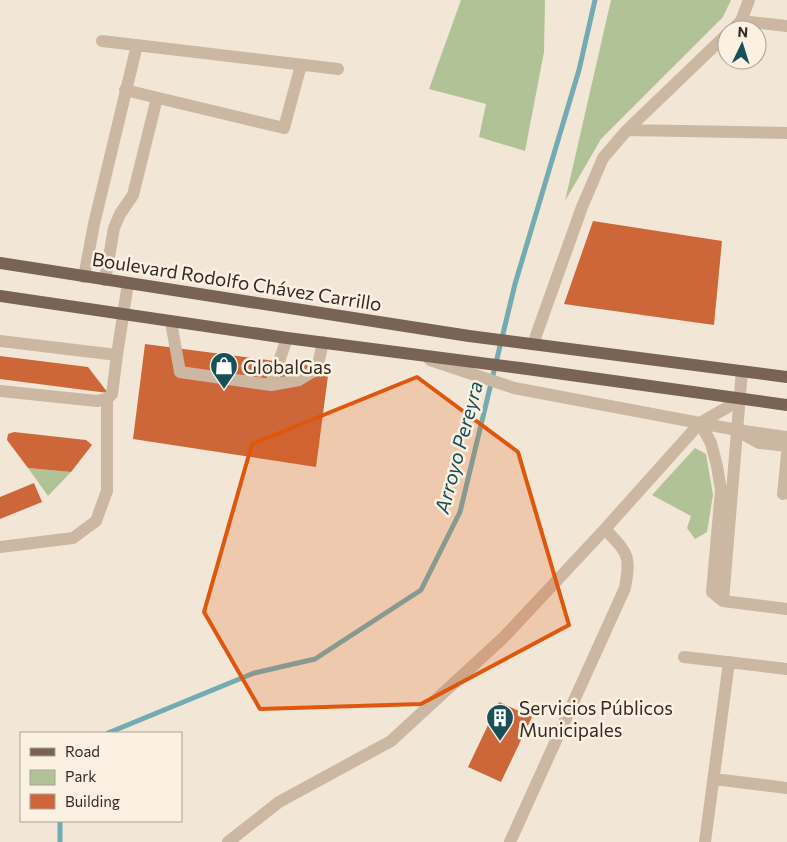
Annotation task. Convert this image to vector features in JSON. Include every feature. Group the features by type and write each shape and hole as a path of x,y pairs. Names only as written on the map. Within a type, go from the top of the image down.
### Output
{"main road":[{"name":"Boulevard Rodolfo Chávez Carrillo","path":"0,263 528,344"},
{"path":"0,296 418,356 456,364 520,368 787,405"},
{"path":"528,344 787,377"}],"street":[{"path":"741,20 749,0"},
{"path":"767,24 787,26"},
{"path":"102,41 338,69"},
{"path":"528,344 603,158 627,130 717,44"},
{"path":"84,277 137,45"},
{"path":"126,90 284,128 301,65"},
{"path":"105,280 114,228 120,214 133,195 158,98"},
{"path":"627,130 787,132"},
{"path":"0,391 97,401 107,399 112,394 128,283"},
{"path":"171,322 180,372 271,385 299,380 317,369 323,342"},
{"path":"271,385 287,338"},
{"path":"0,341 117,355"},
{"path":"456,364 514,388 737,430 787,437"},
{"path":"723,601 742,371"},
{"path":"0,547 73,538 96,521 107,491 107,399"},
{"path":"228,842 279,802 391,741 503,638 605,529 700,423 740,400"},
{"path":"700,423 710,443 718,466 721,490 712,592 723,601 787,609"},
{"path":"737,430 759,443 787,446"},
{"path":"783,494 787,454"},
{"path":"510,842 625,588 629,564 624,550 605,529"},
{"path":"684,657 787,669"},
{"path":"705,842 729,662"},
{"path":"714,779 787,788"}],"highlighted area":[{"path":"417,377 518,452 569,625 421,704 260,709 204,612 252,444"}],"green space":[{"path":"461,0 545,0 544,52 525,151 479,137 486,104 429,89"},
{"path":"611,0 731,0 723,17 717,20 717,23 601,139 565,201"},
{"path":"695,448 706,454 713,495 707,532 695,539 687,528 691,516 652,495"},
{"path":"28,468 71,472 48,496"}],"building":[{"path":"593,221 722,241 714,325 564,304"},
{"path":"145,344 329,368 316,467 133,439"},
{"path":"0,356 88,367 108,393 0,379"},
{"path":"14,432 86,440 92,445 71,472 28,468 7,440 8,434"},
{"path":"34,483 42,502 0,519 0,497"},
{"name":"Servicios Públicos Municipales","path":"499,702 532,717 501,782 468,767"}],"waterway":[{"name":"Arroyo Pereyra","path":"110,732 254,673 315,659 421,590 460,512 515,284 579,70 595,0"},
{"name":"Arroyo Pereyra","path":"60,822 60,842"}],"place":[{"name":"GlobalGas","path":"224,390"},
{"name":"Servicios Públicos Municipales","path":"500,742"}]}
